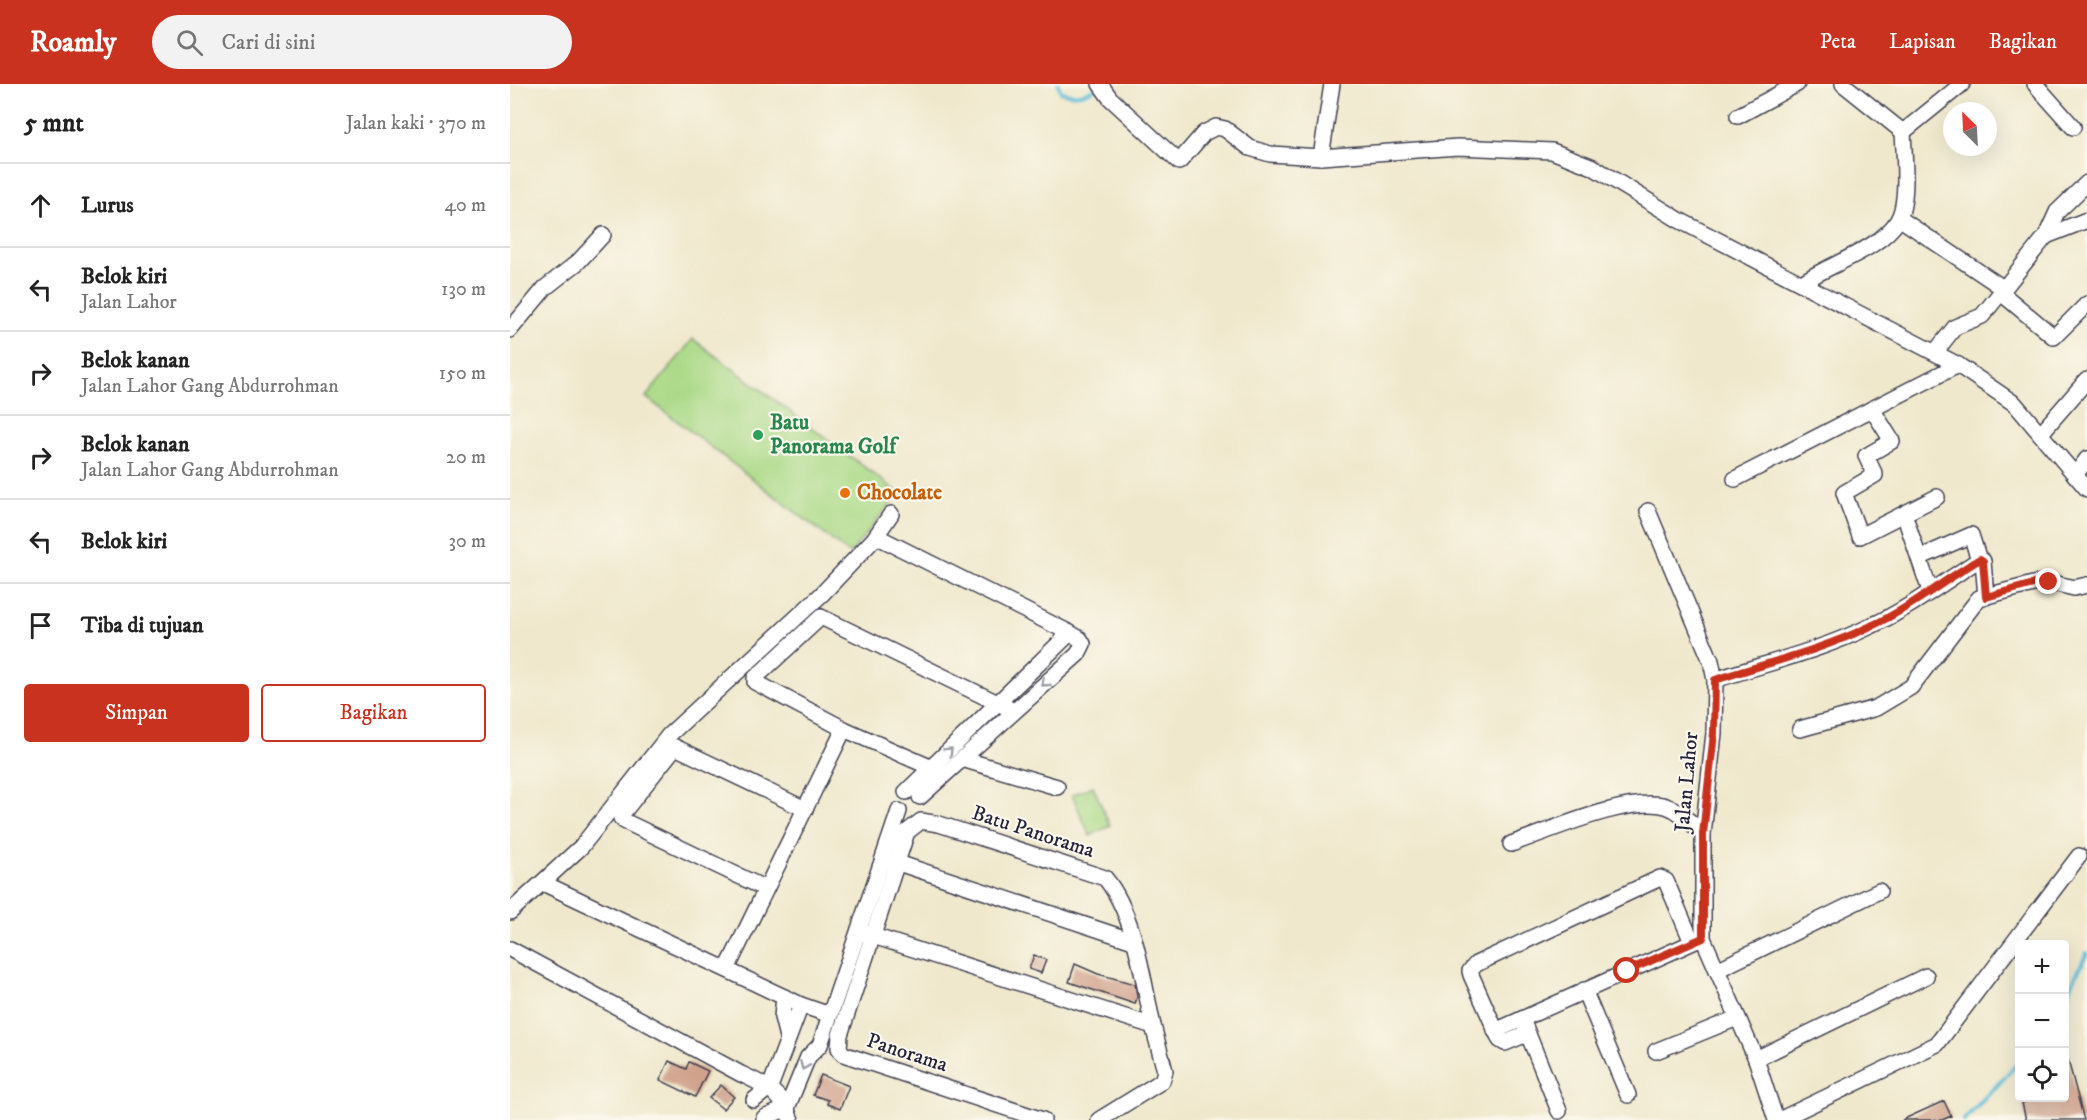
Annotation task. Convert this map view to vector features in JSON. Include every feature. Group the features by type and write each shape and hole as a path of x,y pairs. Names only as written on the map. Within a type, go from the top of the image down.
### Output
{"street":[{"path":"1100,84 1110,98 1179,162 1204,133 1216,127 1225,129 1250,148 1260,152 1321,157 1458,147 1552,151 1593,166 1679,220 1802,283 1849,311 1936,351 1958,365 2015,404 2087,489"},
{"path":"1321,157 1332,84"},
{"path":"1738,116 1797,84"},
{"path":"1802,283 1876,241 1899,218 1905,177 1903,132 1843,84"},
{"path":"1903,132 1962,84"},
{"path":"2035,84 2073,127"},
{"path":"1936,351 1955,327 1982,316 2046,236 2056,212 2087,183"},
{"path":"1899,218 2001,290 2055,337 2085,308"},
{"path":"2046,236 2087,220"},
{"path":"510,330 545,288 578,262 603,235"},
{"path":"1736,479 1958,365"},
{"path":"2041,433 2087,380"},
{"path":"1872,409 1892,441 1866,456 1875,474 1844,493 1860,536 1937,497"},
{"path":"2075,475 2087,459"},
{"name":"Jalan Lahor","path":"1648,511 1711,661 1715,680 1714,733 1703,834 1697,940 1717,970 1756,1059 1778,1120"},
{"path":"510,912 581,847 669,735 822,594 876,536 891,514"},
{"path":"1904,514 1930,591"},
{"path":"1919,558 1971,535 1979,560 1983,561 1986,597"},
{"path":"876,536 1082,640 1078,654 962,759 917,806"},
{"path":"1715,680 1826,645 1870,627 1910,607 1930,591 1979,560"},
{"path":"1800,729 1876,708 1911,687 1977,600 2045,582 2074,588 2087,585"},
{"path":"932,768 844,729 755,680 819,618 1014,711"},
{"path":"789,1114 808,1057 820,1045 857,930 889,860 905,834 932,768 1070,633"},
{"path":"727,969 764,888 844,729"},
{"path":"764,888 624,821 621,818 622,814 675,747 805,809"},
{"path":"962,759 1057,788"},
{"path":"1512,844 1619,807 1645,804 1666,807 1684,816 1703,834"},
{"name":"Batu Panorama","path":"889,860 899,811 905,816 913,816 917,806 939,824 1100,875 1114,890 1120,901 1133,942 1165,1071 1162,1081 1099,1120"},
{"path":"1778,1120 1937,1044 2079,856"},
{"path":"872,936 889,860"},
{"path":"889,860 1133,942"},
{"path":"1656,879 1665,879 1697,940 1584,990 1525,1027 1495,1030 1471,975 1472,968 1656,879"},
{"path":"543,883 801,1005 830,1015"},
{"path":"1717,970 1879,891"},
{"path":"857,930 1152,1026"},
{"name":"Panorama","path":"872,936 840,1035 838,1048 843,1054 1043,1120"},
{"path":"510,949 741,1074 770,1087 789,1114"},
{"path":"1756,1059 1926,976"},
{"path":"1584,990 1628,1095"},
{"path":"784,997 782,1017 787,1037"},
{"path":"754,1100 770,1087 801,1005"},
{"path":"1656,1051 1737,1018"},
{"path":"1525,1027 1559,1111"},
{"path":"820,1045 843,1054"},
{"path":"741,1074 765,1119 789,1114"}],"green space":[{"name":"Batu Panorama Golf","path":"693,339 899,493 850,554 646,397"},
{"path":"1093,786 1110,826 1090,836 1072,795"}],"building":[{"path":"1034,955 1046,960 1041,973 1029,969"},
{"path":"1075,964 1098,974 1135,984 1137,997 1135,1004 1069,982"},
{"path":"669,1061 686,1069 689,1062 708,1071 695,1097 660,1080"},
{"path":"2069,1064 2084,1120 2026,1120 2022,1103 2069,1102"},
{"path":"821,1075 849,1086 840,1109 827,1104 828,1100 813,1095"},
{"path":"721,1085 734,1097 723,1109 709,1098"},
{"path":"1944,1101 1951,1116 1942,1120 1902,1120"}],"waterway":[{"path":"1058,84 1061,92 1071,94 1084,93 1097,87"},
{"path":"2067,994 2087,953"},
{"path":"1964,1120 2015,1066"}],"place":[{"name":"Batu Panorama Golf","path":"758,435"},
{"name":"Chocolate","path":"845,493"}],"route":[{"path":"1627,971 1703,938 1703,834 1714,733 1715,680 1826,645 1870,627 1910,607 1930,591 1980,559 1983,561 1986,597 2037,583 2049,582"}]}
